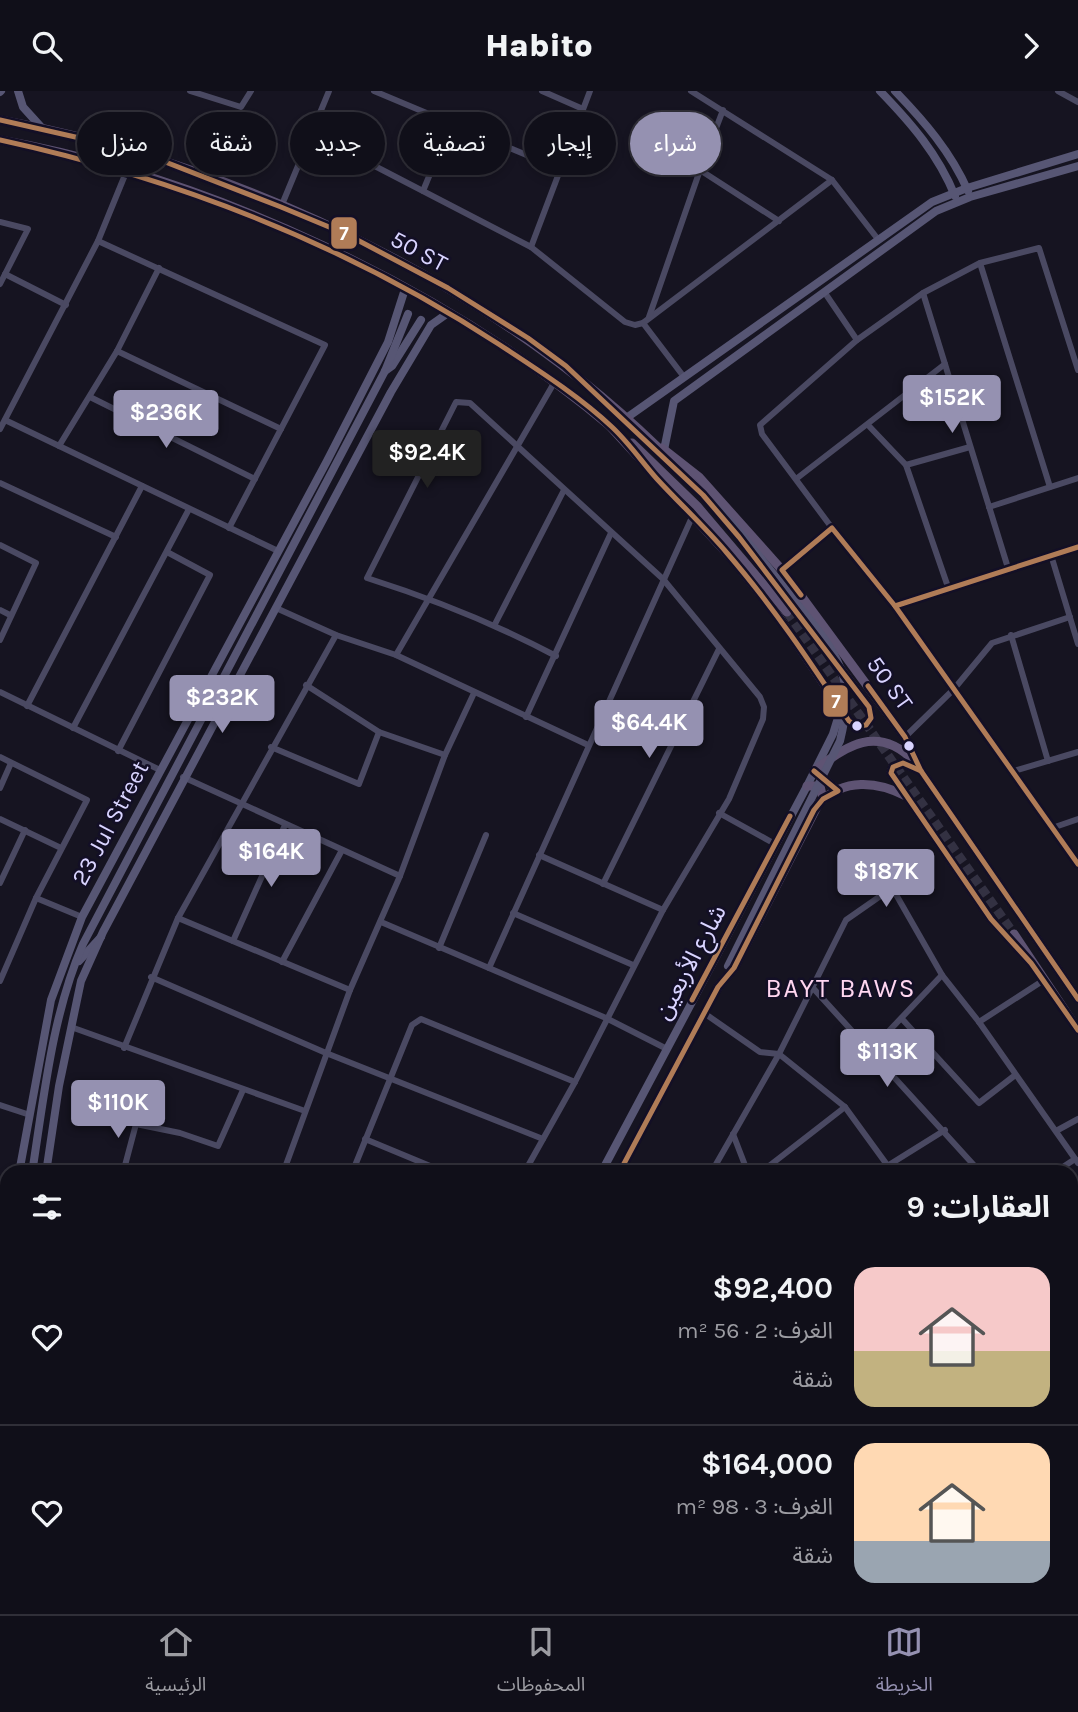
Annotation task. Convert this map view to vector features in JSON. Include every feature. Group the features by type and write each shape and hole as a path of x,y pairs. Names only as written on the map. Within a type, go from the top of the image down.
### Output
{"main road":[{"name":"50 ST","path":"0,120 137,151 346,234 482,310 566,366 703,495 789,600 869,707 871,718 866,725 857,726 849,721 835,700"},
{"name":"50 ST","path":"0,140 77,157"},
{"name":"50 ST","path":"144,175 335,251 448,313 554,383 643,453 697,506 786,612"},
{"path":"225,206 232,188"},
{"path":"264,221 271,202"},
{"name":"50 ST","path":"627,421 699,477 782,570 905,737 919,767 1078,999"},
{"path":"606,422 693,515 778,616 835,700"},
{"path":"838,791 814,771 841,750 861,742 879,741 895,746 919,767"},
{"path":"919,767 903,763 893,767 892,777 991,919 1031,963 1078,1030"},
{"path":"718,988 734,968 814,810 823,799 864,782 892,789 906,796"},
{"path":"807,786 820,786 823,799"},
{"path":"1014,935 1031,963"}],"street":[{"path":"18,91 23,107 41,128"},
{"path":"190,91 241,107 251,91"},
{"path":"320,112 329,91"},
{"path":"374,91 425,112"},
{"path":"542,91 583,109"},
{"path":"582,112 590,91"},
{"path":"691,91 832,180 877,238"},
{"path":"880,91 912,125 942,166 955,197"},
{"path":"895,91 924,120 953,161 970,197"},
{"path":"1058,91 1078,102"},
{"path":"721,115 723,110"},
{"path":"664,450 674,401 967,188 1078,155"},
{"path":"627,421 877,238 932,202 970,197 1078,166"},
{"path":"385,171 531,247 625,322 635,325 643,323 832,180"},
{"path":"0,429 98,241 126,175"},
{"path":"281,207 294,175"},
{"path":"424,191 430,175"},
{"path":"531,247 558,175"},
{"path":"649,317 698,175"},
{"path":"708,175 779,221"},
{"path":"0,222 28,229 0,284"},
{"path":"98,241 325,345 229,528"},
{"path":"1078,370 1039,248 980,263 923,293 857,339 760,425 762,434 832,528 895,606 1078,863"},
{"path":"980,263 1050,488"},
{"path":"60,446 117,351 159,268"},
{"path":"5,274 65,305"},
{"name":"23 Jul Street","path":"21,1165 51,1000 82,917 404,312 405,289"},
{"path":"825,293 857,339"},
{"path":"923,293 1008,568"},
{"path":"33,1165 72,968 109,890 386,371 404,312 431,324"},
{"path":"47,1165 81,981 101,937 183,777 391,392 431,324 448,313"},
{"path":"386,371 398,358 421,320"},
{"path":"643,323 684,377"},
{"path":"117,351 281,429"},
{"path":"796,479 945,364"},
{"path":"396,655 554,383"},
{"path":"90,397 255,479"},
{"path":"528,1165 575,1082 663,910 729,799 763,719 764,708 760,697 663,579 470,404 456,402 367,578 429,598 495,624 556,656"},
{"path":"5,419 278,551"},
{"path":"868,425 906,465 948,587"},
{"path":"906,465 970,447"},
{"path":"989,507 1078,478"},
{"path":"0,483 116,537"},
{"path":"27,706 142,486"},
{"path":"495,624 564,490"},
{"name":"شارع الأربعين","path":"623,1165 718,988 840,741 846,714 846,691 840,665 818,631 731,520 703,495"},
{"path":"73,728 189,509"},
{"path":"489,968 693,515"},
{"path":"782,570 832,528"},
{"path":"526,717 611,533"},
{"path":"0,545 36,563 0,640"},
{"path":"895,606 1078,547"},
{"path":"118,751 210,575 167,552"},
{"path":"1051,555 1078,644"},
{"path":"276,608 336,635 396,655 588,745"},
{"path":"0,610 10,615"},
{"path":"905,737 954,689 992,643 1070,617"},
{"path":"236,651 245,648 262,631"},
{"path":"124,1048 151,977 178,918 271,747 336,635"},
{"path":"1011,635 1048,761"},
{"path":"603,884 719,649"},
{"path":"306,685 379,732 445,755"},
{"path":"0,692 160,770"},
{"path":"285,1165 350,990 400,876 445,755 474,693"},
{"name":"شارع الأربعين","path":"605,1165 807,786 842,710 835,700"},
{"path":"271,747 359,784 379,732"},
{"path":"1014,771 1078,752"},
{"path":"0,757 87,800 36,898 0,981"},
{"path":"0,788 11,763"},
{"path":"183,777 400,876"},
{"path":"719,813 775,844"},
{"path":"0,819 61,848"},
{"path":"1052,828 1078,820"},
{"path":"233,941 285,825"},
{"path":"0,883 24,830"},
{"path":"439,948 486,835"},
{"path":"282,962 342,850"},
{"path":"539,855 663,910"},
{"path":"715,1165 779,1054 846,920 890,890 894,891 942,975 979,1022 1014,1076 1077,1161"},
{"path":"36,898 82,917"},
{"path":"513,913 633,965"},
{"path":"178,918 350,990"},
{"path":"381,922 606,1018 667,1049"},
{"path":"72,968 93,941 101,937"},
{"path":"870,1051 903,1020 942,975"},
{"path":"151,977 326,1053 543,1139"},
{"path":"979,1022 1044,980"},
{"path":"813,988 974,1165"},
{"path":"37,1068 45,1055 52,1024 62,1012"},
{"path":"704,1013 760,1052 779,1054 845,1107 888,1165 945,1130"},
{"path":"355,1165 412,1025 421,1019 575,1082"},
{"path":"903,1020 979,1103 1014,1076"},
{"path":"71,1027 305,1111"},
{"path":"136,1124 180,1133 218,1146 243,1090"},
{"path":"0,1105 30,1115"},
{"path":"770,1165 845,1107"},
{"path":"125,1165 136,1124 134,1109"},
{"path":"1056,1131 1078,1119"},
{"path":"733,1134 745,1165"},
{"path":"365,1139 428,1165"}],"tunnel":[{"path":"787,612 1014,934"}],"transit line":[{"name":"7","path":"0,120 137,151 281,207 346,234 448,288 528,338 566,366 703,495 739,537 869,707 871,718 866,725 857,726 849,721 806,656 719,543 657,479 612,427 572,394 529,364 442,309 322,246 197,196 132,174 0,140"},
{"name":"7","path":"801,595 782,570 832,528 895,606 1078,864"},
{"name":"7","path":"895,606 1078,547"},
{"name":"7","path":"868,686 905,737 921,771 1078,999"},
{"name":"7","path":"921,771 903,763 893,767 891,773 991,919 1031,963 1078,1030"},
{"name":"7","path":"623,1165 718,987 734,968 814,810 823,799 838,791 814,771"},
{"name":"7","path":"692,1000 790,816"}],"district":[{"name":"BAYT BAWS","path":"841,988"}]}
